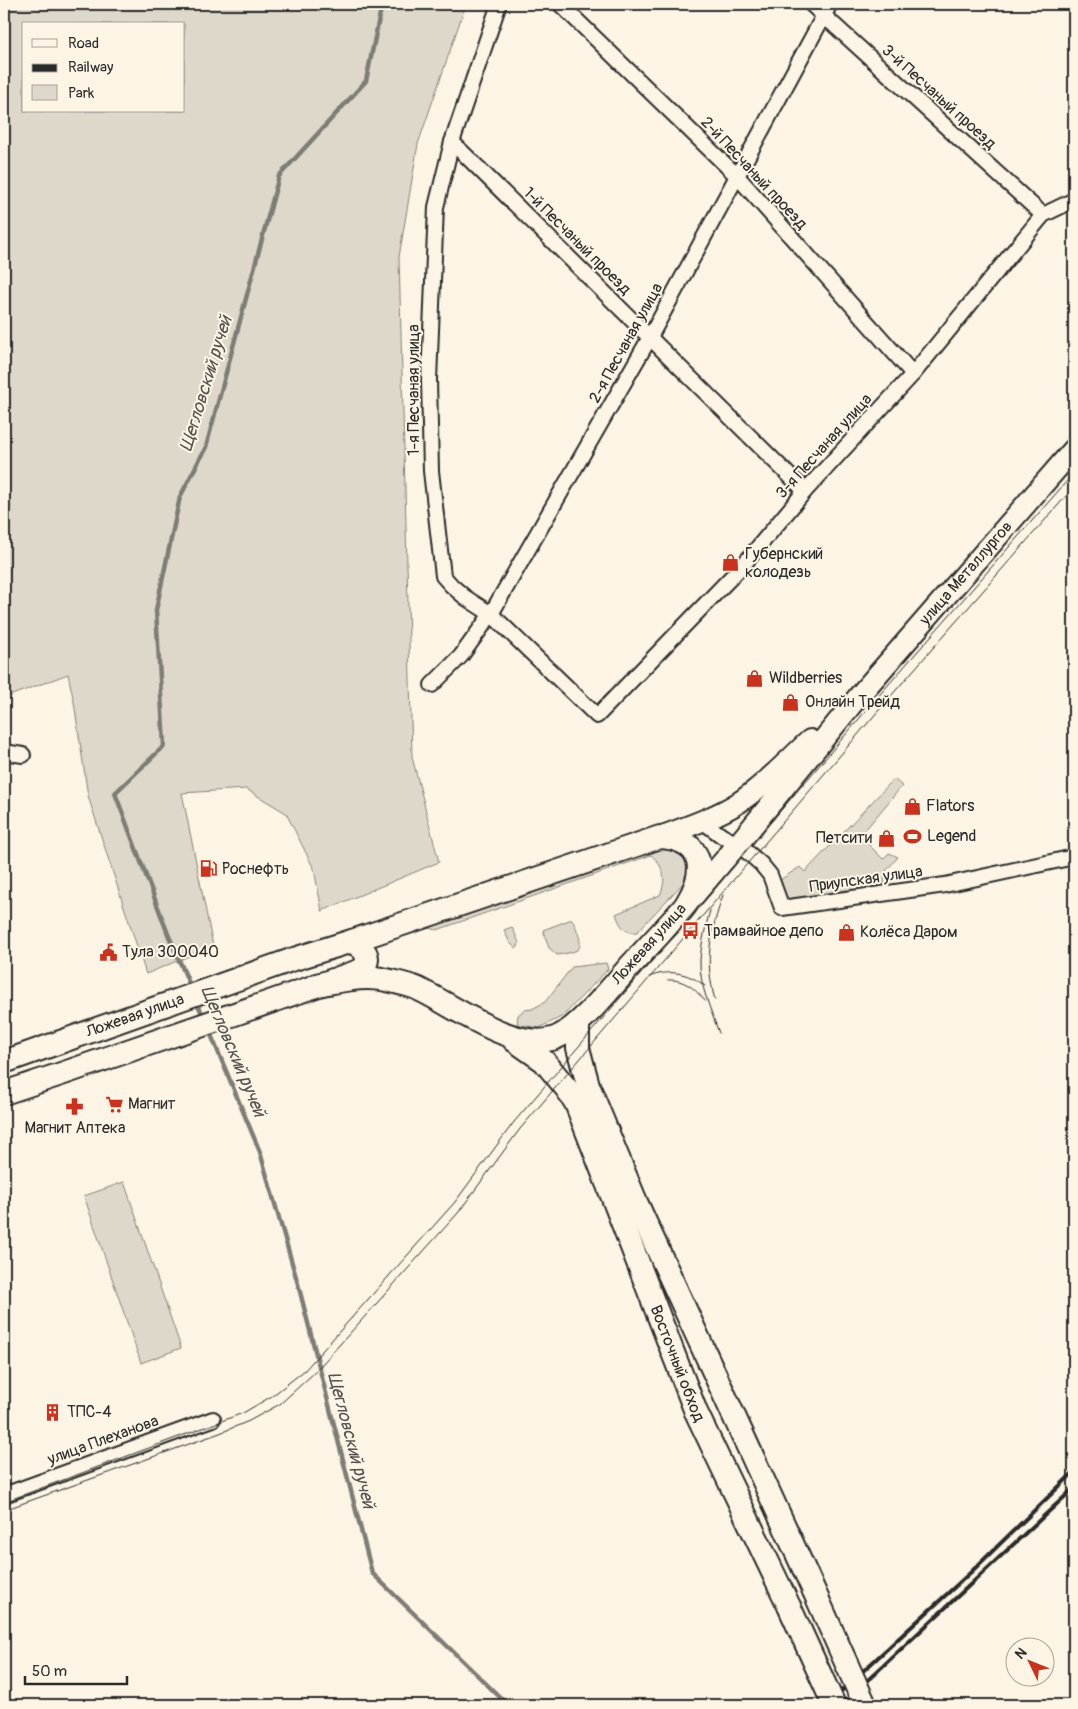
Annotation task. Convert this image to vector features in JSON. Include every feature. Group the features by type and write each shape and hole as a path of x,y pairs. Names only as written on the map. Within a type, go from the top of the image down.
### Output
{"main road":[{"name":"улица Металлургов","path":"687,904 858,697 1074,449"},
{"name":"улица Металлургов","path":"660,837 702,821 738,803 761,785 858,697"},
{"name":"Ложевая улица","path":"4,1062 291,960 352,942 660,837 674,838 686,843 694,850 700,861 699,876 687,904 578,1023 554,1038 537,1042 509,1036 415,988 390,980 373,977 353,978 316,985"},
{"name":"Ложевая улица","path":"4,1092 362,970 367,964 367,957 362,948 352,942"},
{"path":"142,1013 135,1024 135,1030 143,1039 150,1043"},
{"name":"Восточный обход","path":"578,1023 578,1048 588,1085 636,1202 865,1705"},
{"name":"Восточный обход","path":"509,1036 544,1061 576,1103 696,1412 834,1705"}],"street":[{"name":"1-я Песчаная улица","path":"499,4 452,142 436,207 429,380 431,471 443,576 466,598 491,614 597,716"},
{"name":"2-й Песчаный проезд","path":"560,4 737,176 913,374"},
{"name":"3-й Песчаный проезд","path":"811,4 827,10 1043,215"},
{"name":"2-я Песчаная улица","path":"432,685 460,656 491,614 649,338 827,10"},
{"name":"1-й Песчаный проезд","path":"452,142 805,491"},
{"name":"3-я Песчаная улица","path":"597,716 744,564 805,491 913,374 1043,215 1074,202"},
{"path":"4,752 23,755"},
{"name":"Приупская улица","path":"702,821 722,836 738,844 761,864 770,875 782,908 945,885 1074,857"},
{"name":"улица Плеханова","path":"4,1494 214,1419"}],"green space":[{"path":"4,4 466,4 418,144 399,257 412,757 439,862 322,911 314,869 286,813 246,789 182,793 213,946 146,974 88,796 68,674 4,698"},
{"path":"894,779 902,786 860,836 883,859 889,853 898,857 885,872 884,886 789,899 784,893 780,880 800,867 805,872"},
{"path":"665,842 689,860 686,880 637,932 626,930 621,925 616,914 660,895 664,879 663,874 659,864 651,855 437,930 428,928"},
{"path":"572,919 579,935 579,947 572,952 557,955 549,948 543,930"},
{"path":"512,927 519,943 516,948 510,943 504,930"},
{"path":"606,963 608,969 563,1016 539,1028 517,1024 518,1015 524,1010 532,1009 545,1002 572,967"},
{"path":"124,1182 181,1348 141,1363 84,1196"}],"waterway":[{"name":"Щегловский ручей","path":"191,988 168,934 115,793 164,746 156,610 180,497 206,447 279,176 366,81 382,4"},
{"name":"Щегловский ручей","path":"196,1000 204,1018"},
{"name":"Щегловский ручей","path":"209,1030 260,1152 298,1284 372,1573 508,1705"}],"tram line":[{"path":"4,1502 243,1413 272,1396 305,1370 455,1202 514,1122 889,684 1074,473"},
{"path":"4,1510 249,1421 280,1404 314,1373 458,1213 520,1129 897,689 1074,487"},
{"path":"715,1000 709,959 712,935 723,895"},
{"path":"710,910 701,948 700,969 706,997 719,1033"},
{"path":"649,977 664,973 678,973 699,981 705,986"},
{"path":"668,980 685,983 705,1001"}],"railway":[{"path":"826,1705 971,1572 1074,1472"},
{"path":"841,1705 1074,1488"}],"place":[{"name":"Губернский колодезь","path":"731,563"},
{"name":"Wildberries","path":"755,678"},
{"name":"Онлайн Трейд","path":"791,702"},
{"name":"Flators","path":"912,806"},
{"name":"Legend","path":"913,836"},
{"name":"Петсити","path":"886,838"},
{"name":"Роснефть","path":"208,869"},
{"name":"Трамвайное депо","path":"690,931"},
{"name":"Колёса Даром","path":"846,932"},
{"name":"Тула 300040","path":"108,952"},
{"name":"Магнит","path":"114,1104"},
{"name":"Магнит Аптека","path":"75,1106"},
{"name":"ТПС-4","path":"53,1412"}]}
